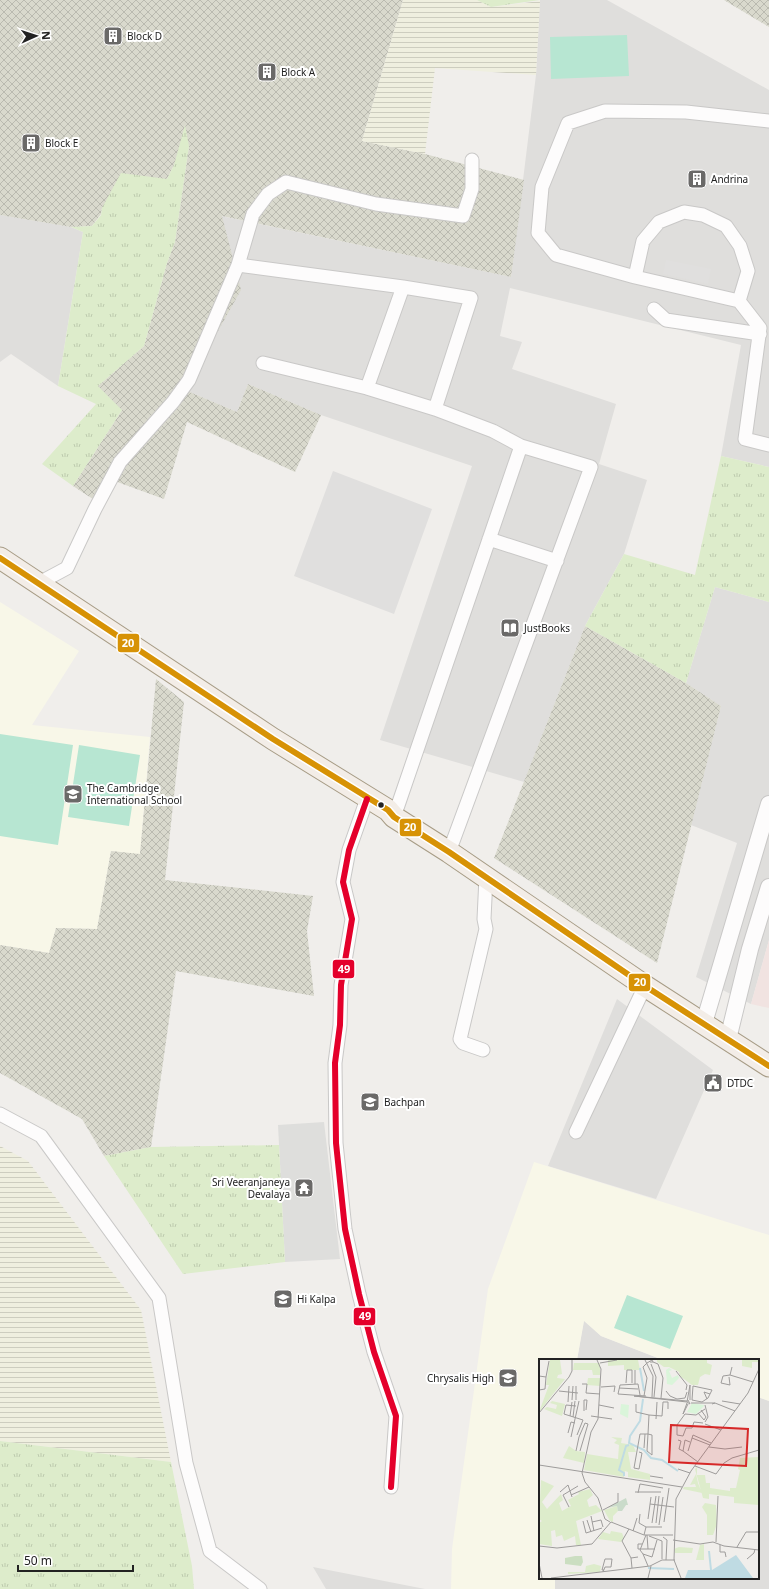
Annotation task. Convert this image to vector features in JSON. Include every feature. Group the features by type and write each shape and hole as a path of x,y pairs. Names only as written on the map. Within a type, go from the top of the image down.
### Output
{"main road":[{"path":"0,558 172,673 367,799 388,810 394,817 449,852 645,986 769,1066"}],"street":[{"path":"769,121 686,112 605,111 568,123 542,187 538,233 556,255 635,277 739,301 760,328 745,439 769,446"},
{"path":"39,584 67,568 95,509 120,462 173,402 189,380 238,265 253,214 268,194 286,182 376,204 463,216 472,189 472,160"},
{"path":"635,277 643,241 659,222 684,212 703,215 726,226 740,246 748,271 739,301"},
{"path":"238,265 403,287 471,298 435,409"},
{"path":"367,388 403,287"},
{"path":"654,309 666,320 760,334"},
{"path":"263,363 367,388 435,409 493,431 521,446 591,467 449,852"},
{"path":"394,817 521,446"},
{"path":"489,539 557,561"},
{"path":"367,799 349,850 343,882 352,919 341,985 340,1025 335,1063 336,1143 345,1230 357,1287 374,1352 396,1416 391,1487"},
{"path":"704,1023 769,804"},
{"path":"483,1050 463,1043 460,1039 486,928 484,919 486,877"},
{"path":"728,1039 750,949 769,887"},
{"path":"728,941 750,949"},
{"path":"576,1132 645,986"},
{"path":"0,1114 41,1136 159,1298 186,1463 210,1551 260,1589"}],"shaded area":[{"path":"0,0 403,0 362,141 425,154 524,180 511,277 222,216 241,290 185,390 237,412 248,384 321,415 295,472 187,422 164,499 109,479 99,503 73,486 122,410 98,386 144,346 167,263 175,242 189,146 174,165 167,179 102,208 101,214 92,226 71,227 0,215"},
{"path":"540,0 607,0 769,90 769,467 721,456 741,345 510,288 500,336 522,342 512,369 616,404 599,464 647,480 624,554 585,626 524,782 380,740 472,466 321,415 248,384 237,412 185,390 240,290 221,216 511,277 536,75"},
{"path":"724,0 769,0 769,27"},
{"path":"0,215 71,227 83,232 58,386 11,354 0,362"},
{"path":"666,260 711,269 708,284 663,274"},
{"path":"333,471 432,509 394,614 294,576"},
{"path":"715,587 769,602 769,940 751,1004 696,977 737,843 691,825 721,706 686,683"},
{"name":"The Cambridge International School","path":"0,602 79,651 32,725 150,737 140,855 111,851 97,929 56,928 49,953 0,945"},
{"path":"585,626 686,683 721,706 657,963 494,858"},
{"path":"156,679 184,702 165,880 313,896 307,931 314,996 176,971 151,1147 104,1156 82,1119 0,1073 0,945 49,953 56,928 97,929 111,851 140,854"},
{"path":"769,940 769,1008 751,1004"},
{"path":"617,999 713,1070 656,1199 548,1166"},
{"path":"324,1122 340,1259 285,1262 278,1125"},
{"name":"Chrysalis High","path":"534,1162 769,1235 769,1401 759,1397 759,1359 660,1359 601,1336 584,1321 577,1359 539,1359 539,1579 555,1579 555,1589 451,1589 452,1549 488,1289"},
{"path":"584,1320 601,1336 660,1359 577,1359"},
{"path":"759,1397 769,1401 769,1589 555,1589 555,1579 759,1579"},
{"path":"313,1567 425,1589 326,1589"}],"green space":[{"path":"403,0 477,0 491,7 540,1 536,75 435,68 425,154 362,141"},
{"path":"477,0 540,0 491,7"},
{"path":"627,35 629,76 551,79 550,37"},
{"path":"185,125 189,146 175,242 167,263 144,346 98,386 122,410 73,486 42,464 96,404 58,386 83,232 71,227 92,226 101,215 102,208 121,173 167,179 174,165"},
{"path":"721,456 769,467 769,602 715,587 686,683 585,626 624,554 695,575"},
{"path":"0,734 73,745 58,845 0,836"},
{"path":"79,745 140,755 129,826 68,817"},
{"path":"279,1145 285,1262 183,1274 104,1156 151,1147"},
{"path":"0,1146 28,1161 141,1310 171,1462 0,1441"},
{"path":"627,1295 683,1316 670,1349 614,1328"},
{"path":"0,1441 171,1462 192,1566 194,1589 0,1589"}],"transit line":[{"name":"20","path":"0,558 273,739 388,810 394,817 449,852 645,986 769,1066"},
{"name":"49","path":"367,799 349,850 343,882 352,919 341,985 340,1025 335,1063 336,1143 345,1229 359,1294 374,1352 396,1416 391,1487"}],"place":[{"name":"Block D","path":"113,36"},
{"name":"Block A","path":"267,72"},
{"name":"Block E","path":"31,143"},
{"name":"Andrina","path":"697,179"},
{"name":"JustBooks","path":"510,628"},
{"name":"The Cambridge International School","path":"73,794"},
{"name":"DTDC","path":"713,1083"},
{"name":"Bachpan","path":"370,1102"},
{"name":"Sri Veeranjaneya Devalaya","path":"304,1188"},
{"name":"Hi Kalpa","path":"283,1299"},
{"name":"Chrysalis High","path":"508,1378"}]}
